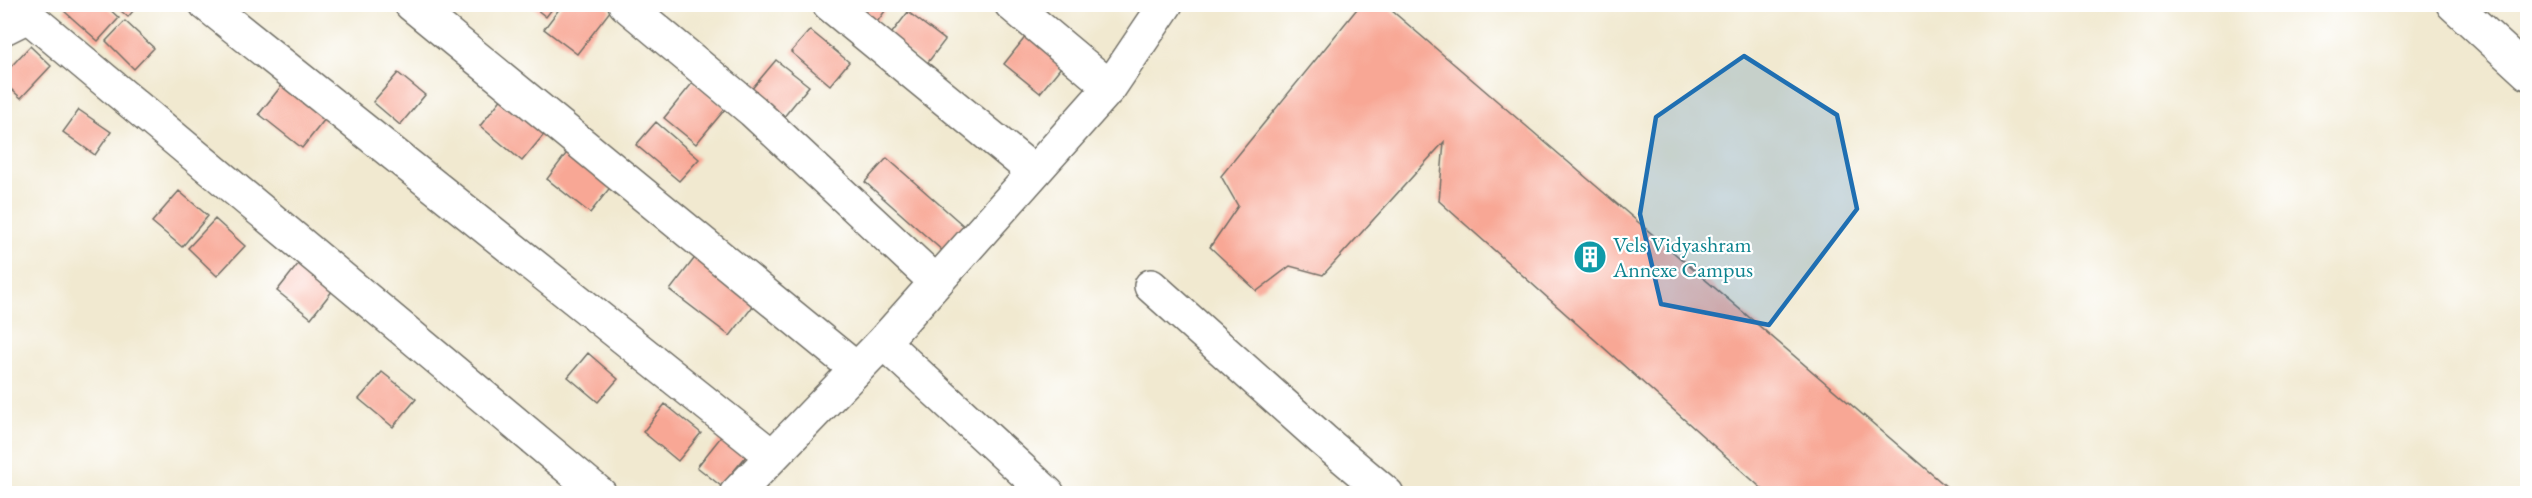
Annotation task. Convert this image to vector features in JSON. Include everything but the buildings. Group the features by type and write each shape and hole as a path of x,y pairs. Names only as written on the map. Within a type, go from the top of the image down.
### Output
{"street":[{"path":"206,4 757,480 855,368 882,342 1110,87 1166,4"},
{"path":"411,4 855,368"},
{"path":"624,4 753,111 935,281"},
{"path":"829,4 1034,172"},
{"path":"1011,4 1110,87"},
{"path":"2453,4 2528,73"},
{"path":"4,28 28,16 600,494"},
{"path":"1151,286 1323,440 1387,494"},
{"path":"882,342 1048,494"}],"highlighted area":[{"path":"1744,56 1837,115 1857,209 1769,325 1661,304 1640,214 1656,117"}],"place":[{"name":"Vels Vidyashram Annexe Campus","path":"1590,257"}]}
